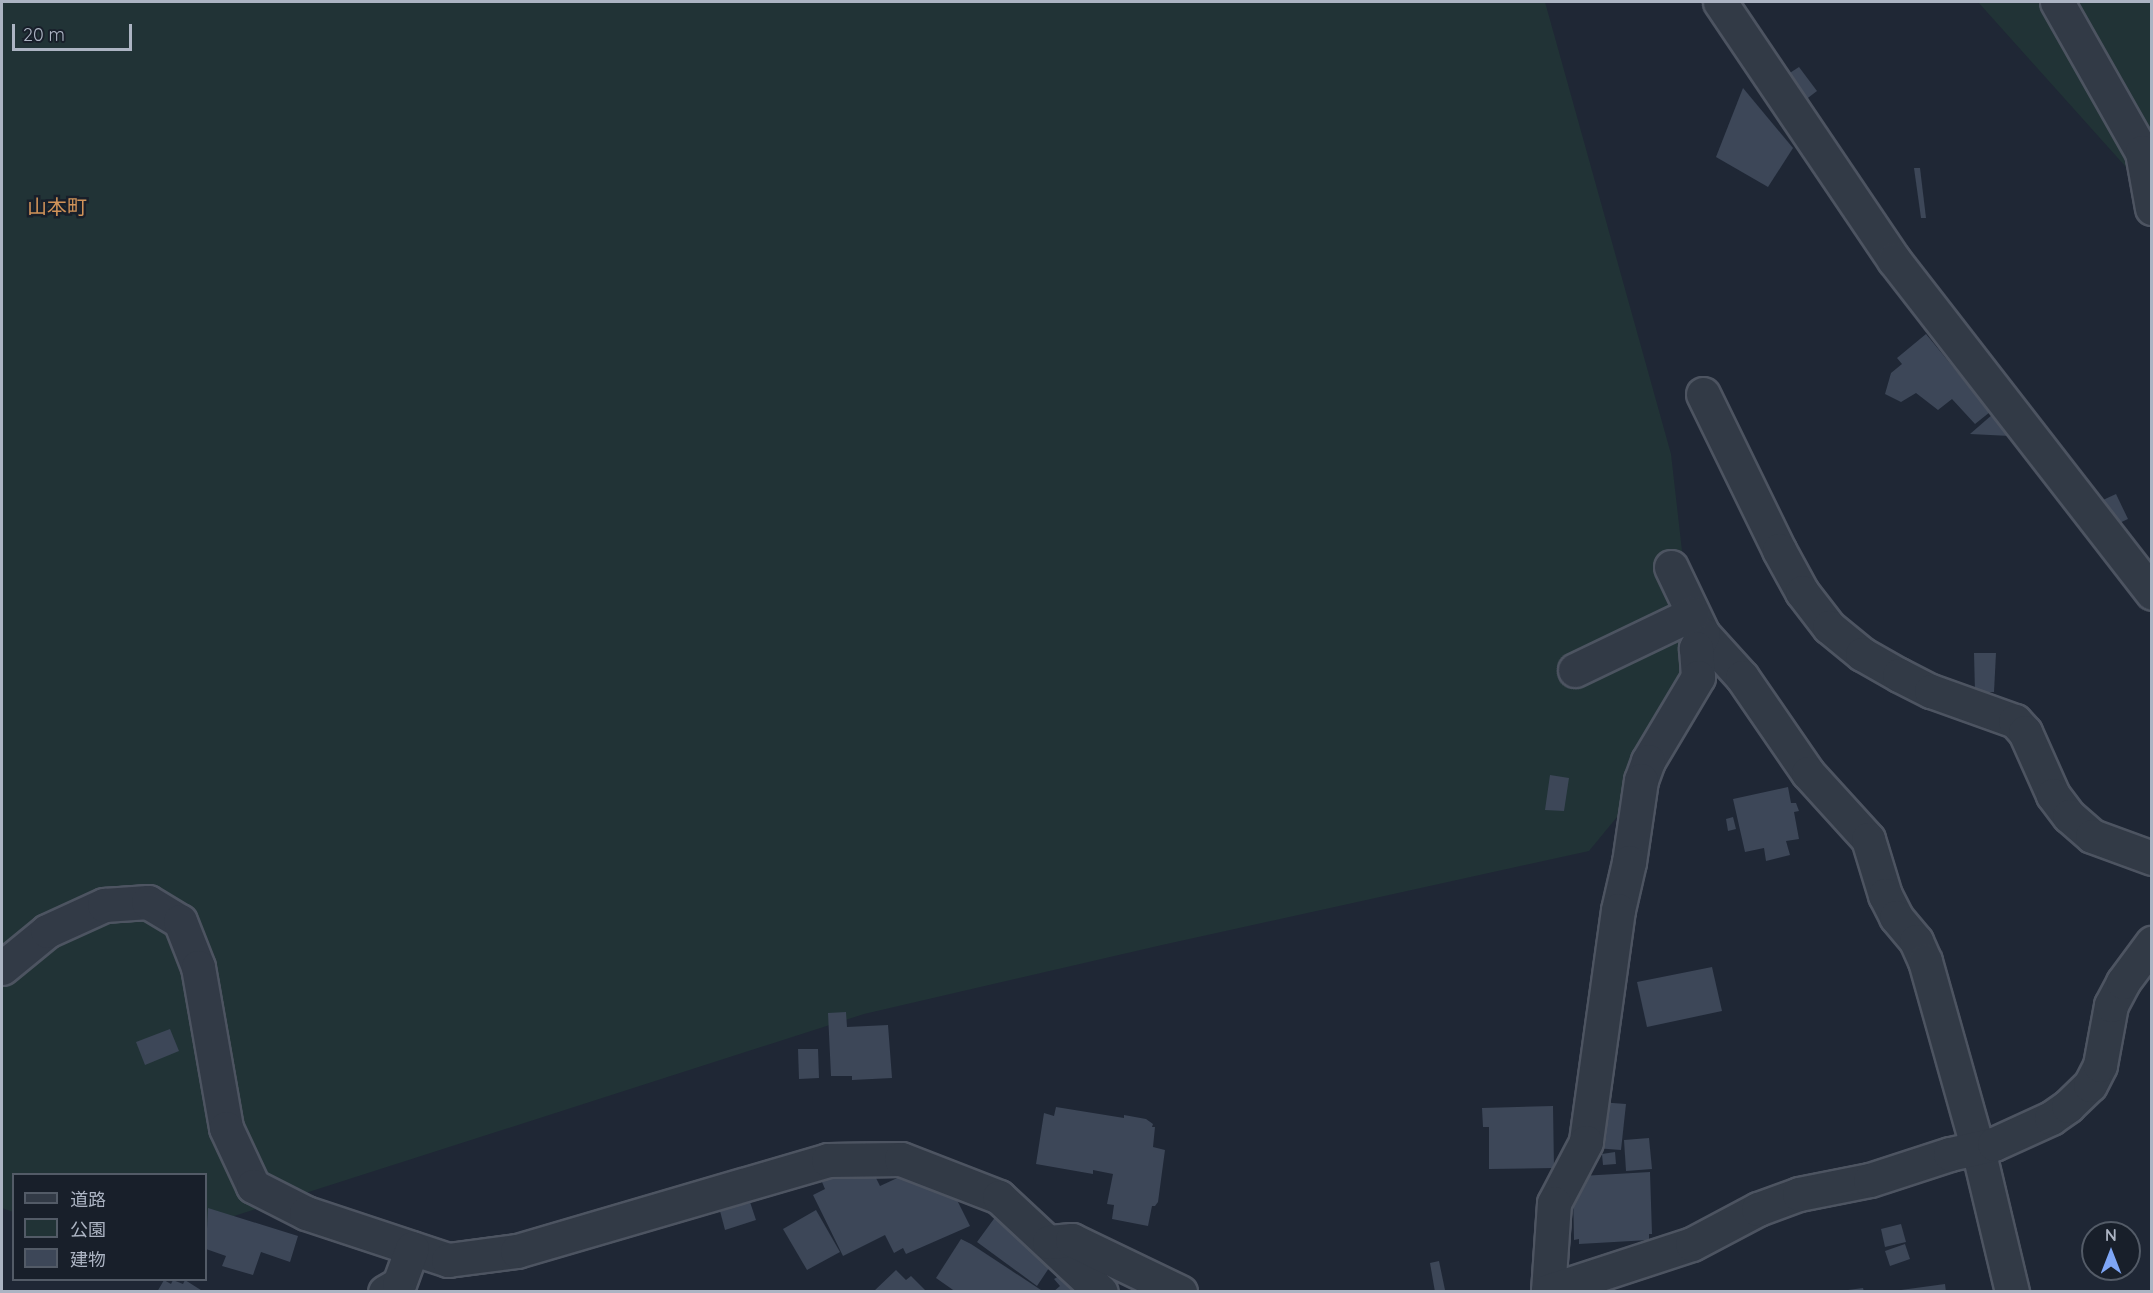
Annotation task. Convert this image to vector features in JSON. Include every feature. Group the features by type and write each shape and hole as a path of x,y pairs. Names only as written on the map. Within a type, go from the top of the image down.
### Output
{"street":[{"path":"1720,2 1894,260 2151,593"},
{"path":"2057,2 2142,152 2151,208"},
{"path":"1704,394 1779,550 1802,592 1829,627 1862,654 1899,675 1931,691 2015,721 2025,732 2053,795 2069,816 2092,836 2151,858"},
{"path":"1671,567 1697,624 1742,677 1809,773 1868,839 1885,895 1896,917 1916,941 1924,961 1978,1149 2012,1292"},
{"path":"1575,670 1697,624"},
{"path":"1697,624 1698,677 1648,761 1641,780 1629,862 1618,910 1586,1142 1554,1203 1548,1291 1692,1244 1758,1209 1799,1194 1870,1180 1950,1154 1978,1149 2051,1118 2068,1106 2090,1085 2100,1065 2111,1005 2151,943"},
{"path":"2,968 47,931 104,905 148,902 180,921 198,967 226,1128 253,1186 306,1213 448,1260 517,1251 828,1160 901,1159 999,1197 1101,1292"},
{"path":"1049,1242 1072,1240 1180,1292"},
{"path":"385,1292 399,1284 412,1248"}],"green space":[{"path":"2,2 1545,2 1671,454 1690,621 1678,743 1589,851 1162,945 864,1014 207,1225 207,1173 12,1173 12,1212 2,1208"},
{"path":"1978,2 2151,2 2151,195"}],"building":[{"path":"1799,67 1817,91 1800,104 1782,78"},
{"path":"1743,88 1793,148 1768,187 1716,157"},
{"path":"1914,168 1920,168 1926,218 1921,218"},
{"path":"1926,334 1990,412 1975,424 1952,399 1938,410 1916,393 1901,402 1885,394 1891,373 1902,364 1897,358"},
{"path":"1993,414 2010,436 1970,434"},
{"path":"2116,494 2128,519 2115,525 2103,500"},
{"path":"1974,653 1996,653 1994,692 1975,692"},
{"path":"1550,775 1569,778 1564,811 1545,810"},
{"path":"1788,787 1791,803 1796,803 1799,811 1794,812 1799,839 1786,841 1790,855 1766,861 1764,848 1745,852 1733,799"},
{"path":"1733,817 1736,829 1728,831 1726,819"},
{"path":"1712,967 1722,1011 1647,1027 1637,982"},
{"path":"846,1012 847,1027 888,1025 892,1078 852,1080 852,1076 831,1076 828,1013"},
{"path":"170,1029 179,1051 145,1065 136,1042"},
{"path":"798,1049 818,1049 819,1078 799,1079"},
{"path":"1599,1102 1626,1104 1621,1150 1595,1148"},
{"path":"1553,1106 1554,1168 1489,1169 1489,1127 1483,1127 1482,1108"},
{"path":"1056,1107 1124,1118 1124,1115 1146,1119 1153,1124 1152,1127 1155,1127 1153,1147 1165,1150 1158,1202 1152,1206 1148,1226 1112,1219 1114,1205 1107,1204 1113,1174 1093,1170 1093,1174 1036,1164 1044,1113 1054,1116"},
{"path":"1649,1138 1652,1169 1626,1171 1624,1140"},
{"path":"1615,1152 1616,1164 1603,1165 1602,1154"},
{"path":"870,1166 880,1186 908,1173 951,1188 970,1226 906,1254 903,1248 894,1253 885,1235 843,1256 813,1195 825,1189 822,1182 846,1170"},
{"path":"1650,1172 1652,1234 1649,1234 1649,1240 1579,1244 1579,1239 1574,1240 1573,1190 1582,1190 1581,1176"},
{"path":"750,1202 756,1220 725,1230 720,1211"},
{"path":"208,1208 298,1236 290,1262 261,1252 253,1275 222,1266 226,1256 207,1249"},
{"path":"816,1210 840,1252 807,1270 783,1229"},
{"path":"996,1216 1035,1248 1033,1252 1051,1265 1037,1286 977,1242"},
{"path":"1901,1224 1906,1242 1885,1247 1881,1229"},
{"path":"961,1239 1044,1292 956,1292 936,1278"},
{"path":"1905,1244 1910,1259 1890,1266 1885,1251"},
{"path":"1439,1261 1445,1290 1435,1292 1430,1263"},
{"path":"896,1270 906,1280 911,1276 927,1292 873,1292"},
{"path":"1059,1276 1073,1292 1053,1292 1060,1286 1054,1279"},
{"path":"163,1281 171,1284 176,1281 183,1284 187,1281 204,1292 157,1292"},
{"path":"1945,1284 1946,1292 1901,1292 1901,1290"},
{"path":"1863,1288 1864,1292 1848,1292 1848,1290"}],"district":[{"name":"山本町","path":"57,206"}]}
